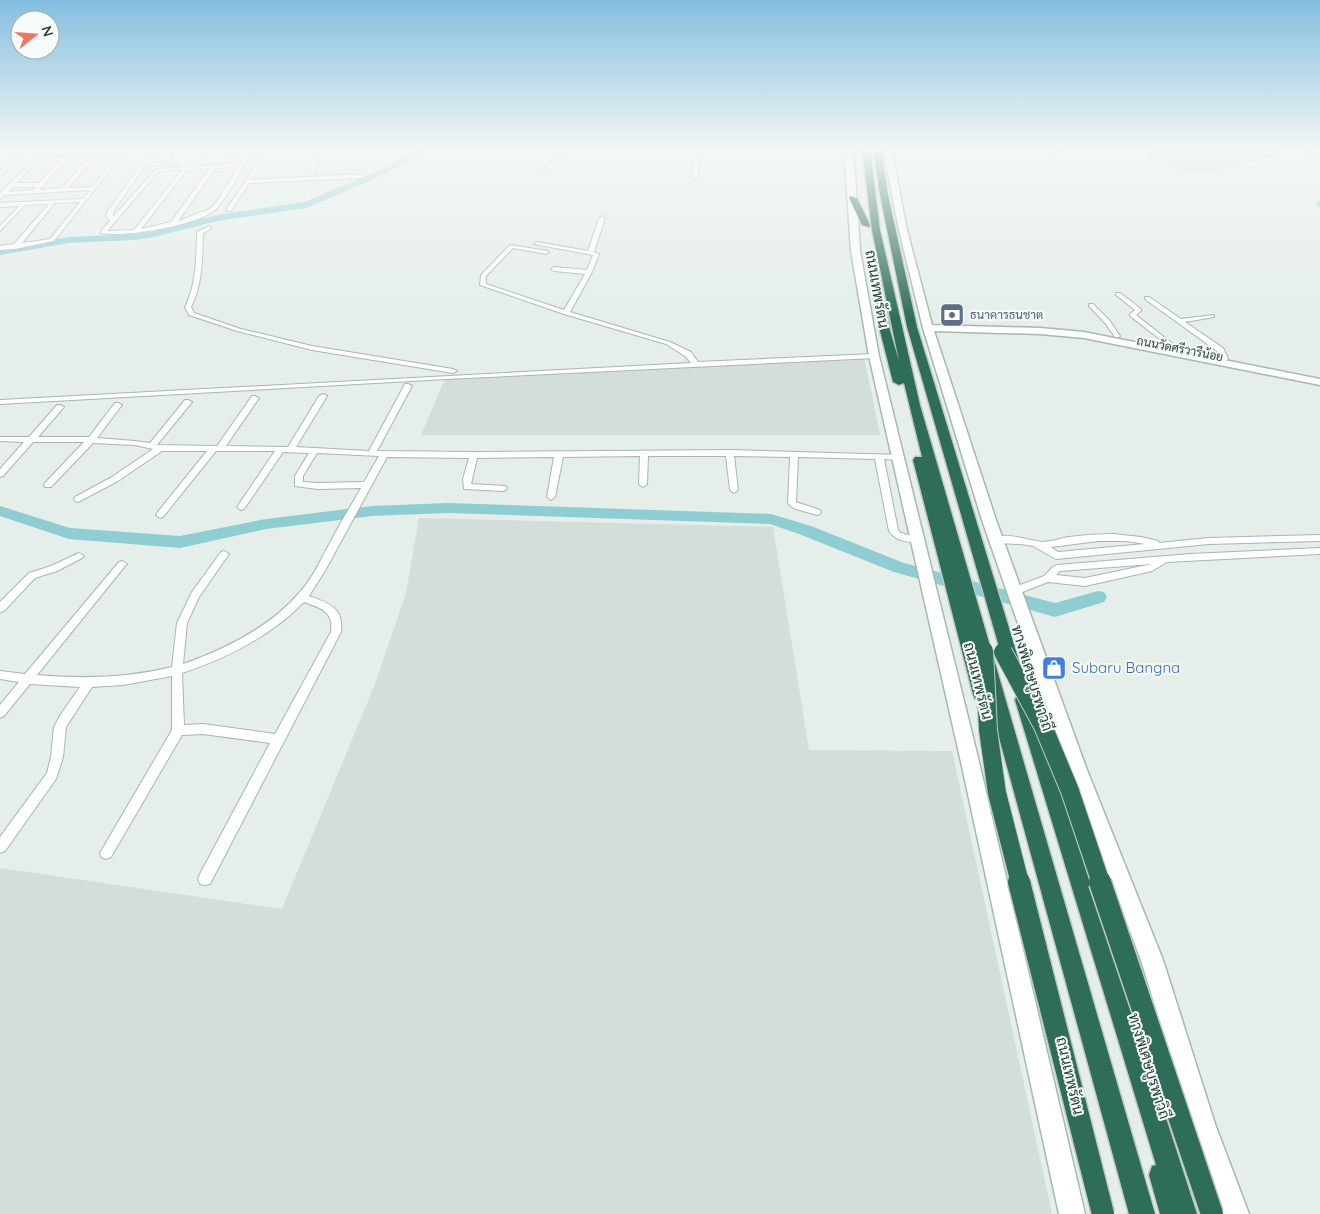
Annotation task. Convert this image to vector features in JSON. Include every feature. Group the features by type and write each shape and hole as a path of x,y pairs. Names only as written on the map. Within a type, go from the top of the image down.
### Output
{"highway":[{"path":"856,205 866,225"},
{"name":"ถนนเทพรัตน","path":"862,205 884,327 972,656 1103,1214"},
{"name":"ทางพิเศษบูรพาวิถี","path":"873,205 894,324 914,405 1173,1214"},
{"name":"ทางพิเศษบูรพาวิถี","path":"883,205 906,327 1142,1214"},
{"name":"ถนนเทพรัตน","path":"886,205 912,327 1012,666 1184,1214"},
{"path":"891,205 901,220"},
{"path":"993,651 988,730 998,793 1103,1214"},
{"path":"993,651 1043,726 1070,791 1212,1214"}],"main road":[{"name":"ถนนเทพรัตน","path":"853,205 854,235 862,294 874,356 970,762 1072,1214"},
{"path":"898,205 928,328 997,540 1092,806 1152,960 1203,1124 1236,1214"},
{"name":"ถนนวัดศรีวารีน้อย","path":"928,328 1040,331 1102,338 1320,382"},
{"name":"ถนนวัดศรีวารีน้อย","path":"1040,331 1051,329 1117,336 1320,377"},
{"path":"1069,844 1092,806"}],"street":[{"path":"0,229 22,205"},
{"path":"15,247 51,205"},
{"path":"0,248 52,240 81,205"},
{"path":"112,220 110,212 115,205"},
{"path":"126,205 102,232 110,234 135,232 173,223 211,210 215,205"},
{"path":"135,232 157,205"},
{"path":"173,223 186,205"},
{"path":"229,210 232,205"},
{"path":"591,252 602,218"},
{"path":"209,228 200,232 197,287 193,301 188,307 191,314 196,317 239,330 346,354 450,371 507,370 516,373"},
{"path":"512,246 511,240 580,253 591,252 596,255 589,272 566,313"},
{"path":"512,246 483,276 483,285 566,313 668,342 688,354 696,365"},
{"path":"512,246 546,252"},
{"path":"554,269 589,272"},
{"path":"1118,294 1139,310 1132,315 1176,349"},
{"path":"1147,298 1220,350 1224,358"},
{"path":"1091,304 1108,322 1117,336"},
{"path":"1180,321 1212,316"},
{"path":"0,402 516,373 874,356"},
{"path":"372,453 408,386"},
{"path":"291,449 323,396"},
{"path":"160,515 217,449 255,398"},
{"path":"78,499 115,479 156,447 188,402"},
{"path":"48,485 91,440 118,405"},
{"path":"0,474 60,407"},
{"path":"0,438 91,440 156,447 291,449 384,454 730,453 898,457"},
{"path":"241,508 281,449"},
{"path":"315,450 299,476 298,484 318,486 367,485"},
{"path":"643,484 644,453"},
{"path":"730,453 734,490"},
{"path":"0,675 27,680 89,683 124,682 177,672 219,656 254,636 302,597 312,583 384,454"},
{"path":"551,497 559,454"},
{"path":"794,454 792,503 817,512"},
{"path":"474,455 467,479 468,487 503,488"},
{"path":"879,457 894,531 898,536 917,540"},
{"path":"1042,545 1079,539 1101,538 1140,540 1162,545"},
{"path":"1056,556 1162,545 1320,538"},
{"path":"1298,539 1309,552"},
{"path":"997,540 1024,540 1042,545 1056,556 1058,568"},
{"path":"1016,591 1047,578 1058,568 1165,559 1320,551"},
{"path":"106,853 174,741 178,730 177,672 182,623 187,608 224,554"},
{"path":"0,608 32,575 54,569 79,556"},
{"path":"1047,578 1085,582 1152,568 1165,559"},
{"path":"0,713 122,564"},
{"path":"205,880 336,632 338,618 334,612 302,597"},
{"path":"0,847 52,775 57,757 60,727 89,683"},
{"path":"178,730 203,729 278,739"}],"shaded area":[{"path":"864,357 880,435 421,435 445,379"},
{"path":"419,518 773,527 809,750 952,751 1052,1214 0,1214 0,868 282,909 375,684 406,593"}],"waterway":[{"path":"0,252 69,240 134,237 154,234 217,218 307,205"},
{"path":"0,511 69,533 180,542 266,524 372,511 448,508 771,519 805,530 900,568 1055,610 1098,597"}],"place":[{"name":"ธนาคารธนชาต","path":"952,315"},
{"name":"Subaru Bangna","path":"1054,668"}]}
